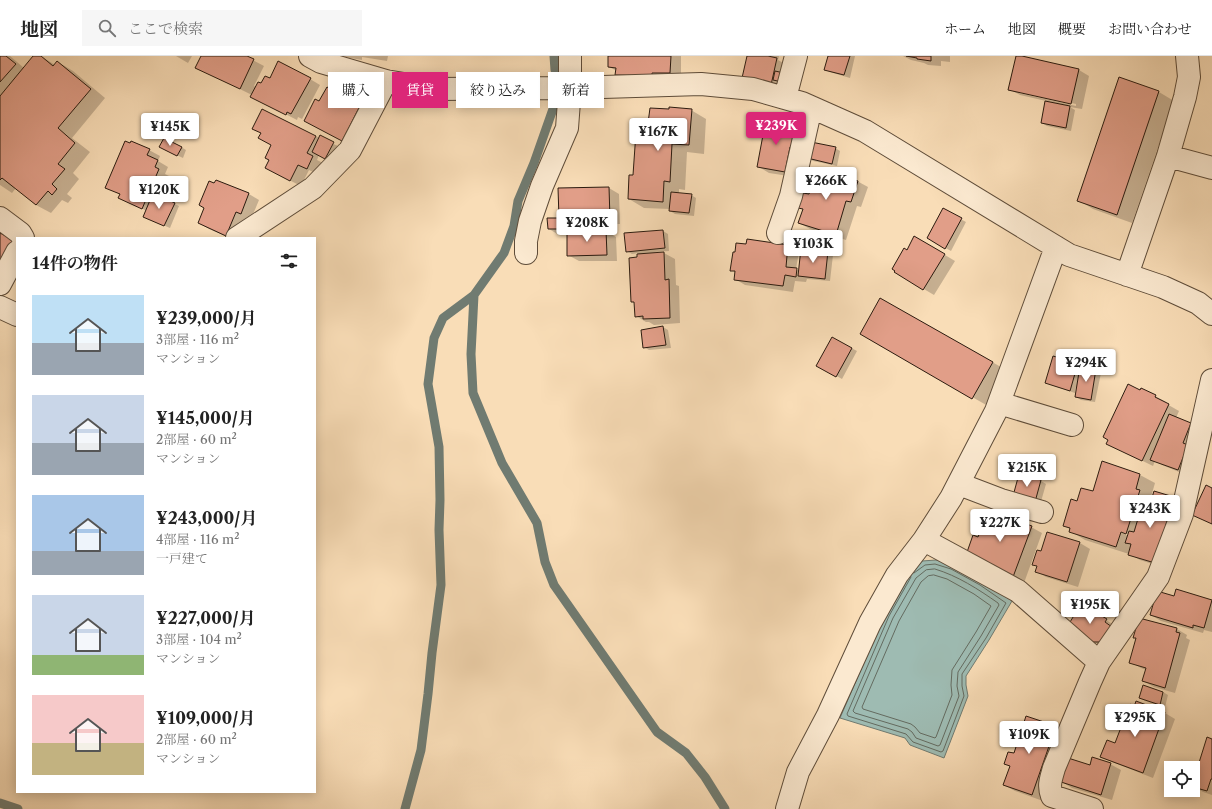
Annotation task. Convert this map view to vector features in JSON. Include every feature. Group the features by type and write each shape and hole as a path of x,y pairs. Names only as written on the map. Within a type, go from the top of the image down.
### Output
{"street":[{"path":"310,56 321,62 386,81 434,89 548,88"},
{"path":"570,56 570,72"},
{"path":"785,98 796,56"},
{"path":"1127,275 1168,156 1185,97 1189,77 1187,56"},
{"path":"239,237 313,188 350,150 386,81"},
{"path":"604,87 701,84 753,89 811,107 866,131 1069,255 1163,287 1198,303 1212,314"},
{"path":"778,233 791,196 811,107"},
{"path":"526,253 526,241 530,221 542,186 567,128 568,108"},
{"path":"1168,156 1212,168"},
{"path":"0,218 20,233 22,237"},
{"path":"787,809 798,772 828,715 870,623 897,575 924,540 951,498 996,411 1056,247"},
{"path":"0,284 16,254"},
{"path":"0,307 16,315"},
{"path":"1092,809 1052,796 1049,788 1050,782 1054,768 1099,662 1158,577 1182,514 1212,380"},
{"path":"999,403 1072,425"},
{"path":"959,484 1001,500 1042,512"},
{"path":"924,540 1018,591 1099,662"}],"water":[{"path":"936,560 953,565 982,581 1012,601 966,676 968,696 944,758 910,745 905,738 840,718 885,614 909,572 922,561"}],"building":[{"path":"0,56 6,56 16,64 0,82"},
{"path":"33,56 41,56 53,66 57,61 91,89 58,128 75,143 58,164 65,169 52,184 57,189 52,195 48,191 36,205 2,178 0,180 0,96"},
{"path":"201,56 247,56 254,59 240,89 195,68"},
{"path":"608,56 671,56 670,73 652,73 652,76 615,75 616,68 608,67"},
{"path":"747,56 768,56 777,58 771,85 742,78"},
{"path":"828,56 850,56 844,75 824,70"},
{"path":"906,56 931,56 931,61 917,59"},
{"path":"1016,56 1022,56 1079,69 1071,104 1008,90"},
{"path":"278,61 311,78 291,114 287,112 286,115 250,97 258,82 261,83 265,76 270,78"},
{"path":"775,71 784,73 782,82 773,80"},
{"path":"1119,77 1159,91 1117,215 1077,201"},
{"path":"327,87 328,108 359,108 342,141 304,121 315,99 319,101"},
{"path":"1045,101 1070,106 1066,128 1041,123"},
{"path":"669,107 692,109 689,145 672,144 670,182 664,181 663,202 628,199 629,175 633,175 636,132 648,133 648,127 651,127 651,123 648,123 650,108 669,109"},
{"path":"262,109 316,136 307,153 313,156 307,169 298,165 290,181 265,168 269,160 265,158 271,145 258,138 261,133 252,129"},
{"path":"768,118 791,123 790,131 797,132 794,148 790,147 785,172 757,167"},
{"path":"320,135 334,142 325,159 312,152"},
{"path":"164,138 182,147 177,156 159,147"},
{"path":"125,141 130,143 131,141 150,149 147,155 158,160 155,167 159,169 142,209 118,198 120,194 105,188"},
{"path":"811,142 836,147 832,164 807,158"},
{"path":"818,168 858,181 851,202 846,201 836,235 798,223 803,209 798,208 803,193 809,194"},
{"path":"216,180 249,193 241,214 236,212 226,236 198,223 204,208 199,205 209,181 214,183"},
{"path":"609,187 610,219 564,220 564,229 548,229 547,218 559,218 558,188"},
{"path":"671,192 692,194 689,213 669,211"},
{"path":"153,193 175,203 164,226 143,217"},
{"path":"943,208 962,218 945,249 927,238"},
{"path":"606,230 607,255 567,256 567,231"},
{"path":"663,230 665,248 626,252 624,233"},
{"path":"0,233 14,240 0,268"},
{"path":"914,236 945,254 923,290 894,272 895,271 892,269 904,248 907,250"},
{"path":"747,239 788,245 786,267 797,268 796,277 785,275 783,286 734,280 735,271 730,271 733,252 735,252 736,243 746,244"},
{"path":"801,248 828,251 825,279 798,276"},
{"path":"664,252 665,280 669,279 670,318 643,319 643,316 635,317 634,302 631,302 629,258 637,257 637,254"},
{"path":"880,298 993,362 972,399 860,334"},
{"path":"663,326 666,345 643,348 641,330"},
{"path":"832,337 852,348 836,377 816,366"},
{"path":"1053,356 1078,363 1070,391 1045,383"},
{"path":"1080,366 1096,369 1091,400 1075,397"},
{"path":"1128,384 1156,395 1155,397 1169,404 1142,461 1106,444 1108,440 1103,437"},
{"path":"1169,414 1191,423 1183,443 1188,445 1178,470 1150,460"},
{"path":"1102,461 1140,474 1136,489 1140,490 1126,534 1121,532 1116,547 1069,532 1070,528 1063,526 1071,499 1077,501 1081,488 1093,491"},
{"path":"1019,474 1041,480 1035,502 1013,496"},
{"path":"1206,485 1212,488 1212,524 1192,515"},
{"path":"1154,491 1174,497 1155,563 1128,555 1131,544 1125,543 1129,531 1134,532 1140,512 1147,514"},
{"path":"991,512 1032,526 1013,577 966,555 973,535 978,537 985,519 988,520"},
{"path":"1047,532 1080,542 1067,582 1035,572 1037,566 1032,565 1037,550 1041,551"},
{"path":"1176,589 1212,600 1204,628 1193,625 1193,628 1150,615 1157,591 1174,596"},
{"path":"1081,604 1107,619 1105,622 1112,627 1103,642 1091,642 1067,627"},
{"path":"1139,618 1177,628 1176,632 1180,633 1165,688 1142,681 1146,668 1129,663 1136,638 1133,638"},
{"path":"1143,685 1163,692 1160,705 1139,698"},
{"path":"1136,701 1165,712 1143,773 1100,757 1107,740 1115,743 1130,704 1134,707"},
{"path":"1026,716 1056,726 1032,795 1003,785 1010,766 1004,764 1008,752 1014,753"},
{"path":"1207,737 1212,739 1212,779 1207,791 1200,789 1200,761"},
{"path":"1092,757 1111,763 1101,795 1061,782 1068,758 1090,765"}],"waterway":[{"path":"554,56 555,70"},
{"path":"553,109 534,163 518,201 514,226 504,253 474,295 471,354 473,393 502,463 537,523 545,562 554,585 657,732 686,753 705,777 725,809"},
{"path":"405,809 421,750 441,585 439,530 439,447 428,384 434,338 443,318 474,295"},
{"path":"0,803 18,809"}]}
